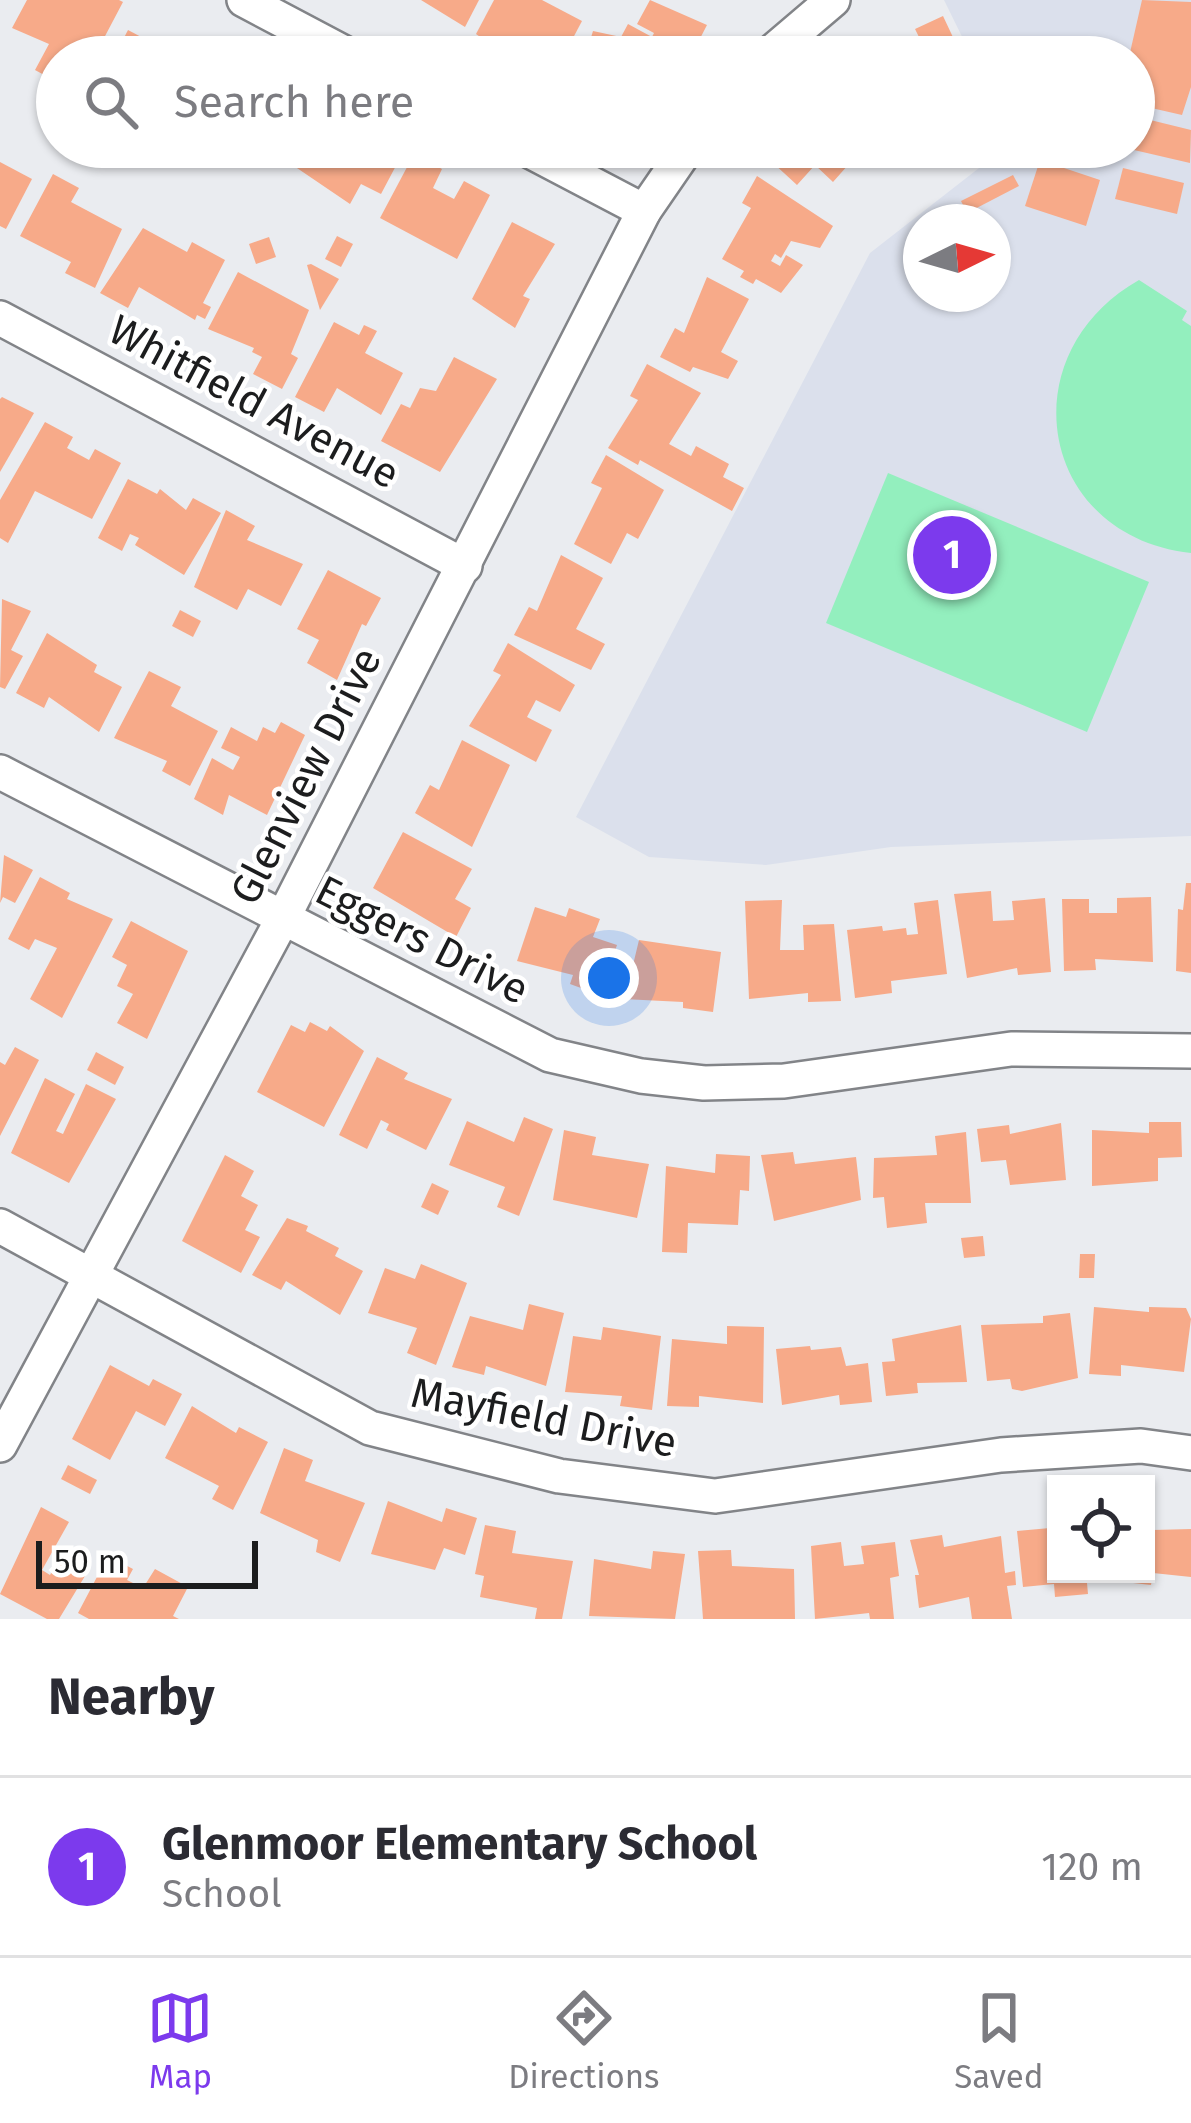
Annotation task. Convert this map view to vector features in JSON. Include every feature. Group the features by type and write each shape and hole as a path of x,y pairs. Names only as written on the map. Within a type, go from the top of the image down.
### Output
{"street":[{"path":"244,0 312,36"},
{"path":"791,36 833,0"},
{"path":"561,168 644,212"},
{"name":"Glenview Drive","path":"0,1445 282,920 644,212 674,168"},
{"name":"Whitfield Avenue","path":"0,318 465,566"},
{"name":"Eggers Drive","path":"0,772 550,1055 641,1076 704,1083 784,1081 1011,1049 1191,1051"},
{"name":"Mayfield Drive","path":"0,1226 370,1428 559,1476 715,1496 1000,1455 1141,1446 1191,1454"}],"shaded area":[{"path":"944,0 1191,0 1191,836 891,847 766,865 649,857 576,817 870,253 903,227 903,312 1011,312 1011,204 933,204 979,168 1155,168 1155,36 962,36"}],"green space":[{"path":"1139,280 1187,311 1182,320 1191,326 1191,553 1139,539 1100,514 1073,479 1058,438 1058,394 1070,351 1097,312"},
{"path":"888,473 1149,582 1087,732 826,623"}],"building":[{"path":"27,0 123,2 105,36 36,38 12,28"},
{"path":"421,0 479,0 465,27"},
{"path":"494,0 542,0 582,21 574,36 476,34"},
{"path":"650,0 707,25 701,36 652,36 637,24"},
{"path":"1142,0 1191,2 1191,87 1182,115 1155,109 1155,36 1134,36"},
{"path":"943,16 952,36 918,36 915,29"},
{"path":"628,24 650,36 622,36"},
{"path":"1155,121 1191,130 1190,163 1155,155"},
{"path":"0,162 32,179 6,229 0,226"},
{"path":"297,168 395,168 381,194 361,184 350,204"},
{"path":"407,168 442,169 433,188 454,199 464,181 490,195 457,259 380,218"},
{"path":"779,168 812,168 797,185"},
{"path":"818,168 845,168 833,182"},
{"path":"1037,168 1064,168 1100,180 1086,226 1025,206"},
{"path":"1123,168 1184,183 1177,214 1115,199"},
{"path":"53,174 79,188 71,202 122,229 95,288 65,273 71,262 20,236"},
{"path":"1013,175 1019,186 984,204 961,201"},
{"path":"757,176 833,226 820,248 791,241 781,258 775,254 771,261 780,266 786,255 803,265 781,293 756,279 753,284 740,277 744,271 722,259 751,208 742,203"},
{"path":"512,222 555,244 523,296 530,299 515,328 472,299"},
{"path":"143,228 187,252 192,242 225,260 203,303 211,307 205,319 197,315 195,320 139,287 128,308 100,293"},
{"path":"337,236 353,244 341,267 325,259"},
{"path":"269,237 276,257 256,264 249,244"},
{"path":"307,265 339,279 320,310"},
{"path":"238,272 309,310 291,354 298,358 282,389 253,374 262,357 252,352 254,348 208,329"},
{"path":"707,277 749,299 721,352 738,361 728,379 693,367 690,372 660,357 675,328 684,333"},
{"path":"334,322 359,335 364,325 377,331 365,353 403,373 381,415 337,388 324,412 295,397"},
{"path":"454,357 497,379 440,472 381,441 401,404 410,408 420,388 436,391"},
{"path":"647,364 701,393 669,444 691,456 696,446 729,464 723,477 744,488 732,511 640,460 638,465 608,448 638,400 630,396"},
{"path":"0,399 34,413 0,472"},
{"path":"45,422 73,437 67,448 89,460 95,449 121,463 92,519 35,491 8,543 0,538 0,500"},
{"path":"606,455 664,490 638,539 627,533 611,564 574,544 602,488 591,483"},
{"path":"128,479 157,494 160,489 186,510 193,498 221,513 184,575 135,545 139,538 130,534 122,551 98,538"},
{"path":"226,510 255,526 247,540 303,564 281,606 248,589 237,610 194,587"},
{"path":"561,555 603,578 576,629 605,644 591,670 514,635 529,607 537,611"},
{"path":"328,570 381,598 366,626 362,624 337,680 307,663 319,640 297,629"},
{"path":"2,599 31,611 11,650 23,656 5,689 0,687"},
{"path":"180,610 201,621 193,637 172,626"},
{"path":"47,633 97,665 94,672 122,687 99,732 49,697 44,708 16,693"},
{"path":"508,643 575,685 560,712 536,700 527,717 552,730 536,762 469,726 501,675 493,671"},
{"path":"149,671 181,687 171,706 218,731 190,786 162,771 167,761 114,738"},
{"path":"281,722 305,735 267,815 229,795 223,815 194,799 212,758 233,770 240,757 221,748 231,727 257,741 263,727 275,733"},
{"path":"462,740 510,765 472,847 415,813 430,785 439,790"},
{"path":"403,832 472,869 455,899 471,908 456,937 373,888"},
{"path":"4,855 33,870 15,903 3,897 0,903"},
{"path":"40,877 70,893 67,899 113,919 62,1018 30,999 57,948 35,939 29,950 8,939"},
{"path":"1186,883 1191,883 1191,973 1176,971 1178,909 1183,910"},
{"path":"991,891 993,921 1014,920 1012,901 1045,898 1051,972 1018,975 1017,968 967,978 954,894"},
{"path":"1151,897 1153,962 1095,959 1096,970 1064,971 1062,899 1089,899 1089,913 1117,913 1117,898"},
{"path":"782,900 780,950 804,950 803,925 834,924 841,1001 808,1002 808,993 749,999 745,901"},
{"path":"938,900 947,974 891,981 892,993 855,998 847,930 882,926 883,931 906,928 907,935 918,934 914,903"},
{"path":"535,907 566,917 569,908 600,919 593,937 617,945 600,995 570,984 573,975 517,961"},
{"path":"131,921 188,951 147,1039 117,1023 133,994 117,986 127,965 112,957"},
{"path":"639,940 721,952 713,1012 683,1008 683,1002 623,999 628,964 633,965"},
{"path":"310,1022 327,1031 330,1026 364,1051 324,1127 257,1092 291,1025 305,1032"},
{"path":"15,1047 39,1060 0,1136 0,1062 5,1065"},
{"path":"96,1052 124,1067 115,1085 87,1070"},
{"path":"377,1057 408,1073 404,1079 452,1099 426,1150 386,1130 389,1124 381,1120 367,1149 339,1135"},
{"path":"45,1078 75,1094 56,1131 63,1134 86,1084 116,1099 69,1183 11,1153"},
{"path":"524,1117 553,1129 519,1216 497,1207 505,1187 449,1165 467,1121 514,1142"},
{"path":"1149,1122 1181,1122 1182,1157 1158,1158 1158,1181 1092,1186 1092,1130 1149,1133"},
{"path":"1061,1123 1066,1180 1010,1185 1006,1160 981,1162 977,1129 1009,1125 1010,1134"},
{"path":"564,1130 596,1137 592,1155 649,1164 637,1218 553,1200"},
{"path":"966,1132 971,1203 925,1203 927,1223 887,1228 884,1197 873,1198 874,1158 937,1155 935,1136"},
{"path":"793,1152 795,1164 856,1157 861,1200 774,1221 761,1155"},
{"path":"716,1154 750,1156 749,1191 740,1190 738,1225 688,1223 687,1253 662,1252 666,1166 715,1173"},
{"path":"225,1155 254,1171 241,1196 258,1205 245,1230 260,1237 241,1273 182,1241"},
{"path":"432,1183 449,1191 438,1215 421,1207"},
{"path":"287,1218 308,1226 306,1231 339,1248 335,1256 363,1271 340,1315 286,1281 281,1290 252,1275"},
{"path":"983,1236 985,1256 964,1258 961,1238"},
{"path":"1080,1254 1095,1254 1094,1278 1079,1278"},
{"path":"421,1264 467,1283 436,1365 407,1353 417,1328 368,1313 385,1268 415,1279"},
{"path":"529,1304 564,1313 546,1386 486,1366 484,1375 452,1367 470,1316 523,1330"},
{"path":"1094,1307 1149,1312 1149,1307 1186,1308 1191,1319 1184,1372 1121,1365 1121,1376 1089,1374"},
{"path":"1070,1313 1078,1378 1022,1391 1012,1389 1010,1379 987,1381 981,1325 1043,1323 1043,1316"},
{"path":"961,1325 967,1382 917,1383 918,1393 886,1396 882,1362 895,1361 892,1339"},
{"path":"727,1326 764,1327 763,1403 699,1396 699,1407 667,1406 672,1339 727,1344"},
{"path":"603,1327 661,1336 652,1410 620,1406 622,1396 565,1392 573,1336 601,1340"},
{"path":"810,1346 811,1350 841,1347 846,1366 868,1363 872,1402 840,1405 839,1395 782,1405 776,1349"},
{"path":"110,1365 149,1386 153,1379 182,1394 165,1426 136,1411 110,1460 72,1439"},
{"path":"192,1406 236,1433 239,1427 268,1442 233,1510 212,1499 219,1486 165,1458"},
{"path":"284,1448 313,1460 305,1481 365,1503 340,1562 316,1552 318,1540 260,1513"},
{"path":"68,1465 97,1480 90,1494 61,1479"},
{"path":"388,1501 442,1522 446,1508 477,1518 465,1555 444,1548 435,1570 371,1554"},
{"path":"41,1507 69,1522 42,1570 50,1575 57,1562 63,1566 66,1559 88,1571 59,1619 47,1619 0,1594"},
{"path":"485,1525 516,1531 512,1553 573,1561 562,1619 535,1619 537,1608 480,1597 484,1576 475,1574"},
{"path":"1047,1528 1047,1583 1087,1583 1088,1594 1055,1597 1054,1584 1023,1587 1017,1531"},
{"path":"1191,1529 1191,1577 1155,1573 1155,1530"},
{"path":"942,1535 944,1547 1001,1536 1005,1573 1015,1571 1016,1585 1007,1586 1012,1619 972,1619 969,1597 919,1608 915,1575 919,1575 910,1540"},
{"path":"841,1542 844,1566 864,1564 861,1546 895,1542 899,1576 890,1578 894,1619 870,1619 869,1613 815,1619 811,1546"},
{"path":"731,1550 732,1566 794,1569 795,1619 703,1619 698,1551"},
{"path":"653,1551 685,1554 675,1619 589,1616 594,1559 651,1569"},
{"path":"108,1556 133,1569 127,1580 143,1588 155,1569 188,1587 173,1616 179,1619 89,1619 78,1613"}],"place":[{"name":"Glenmoor Elementary School","path":"952,555"}]}
